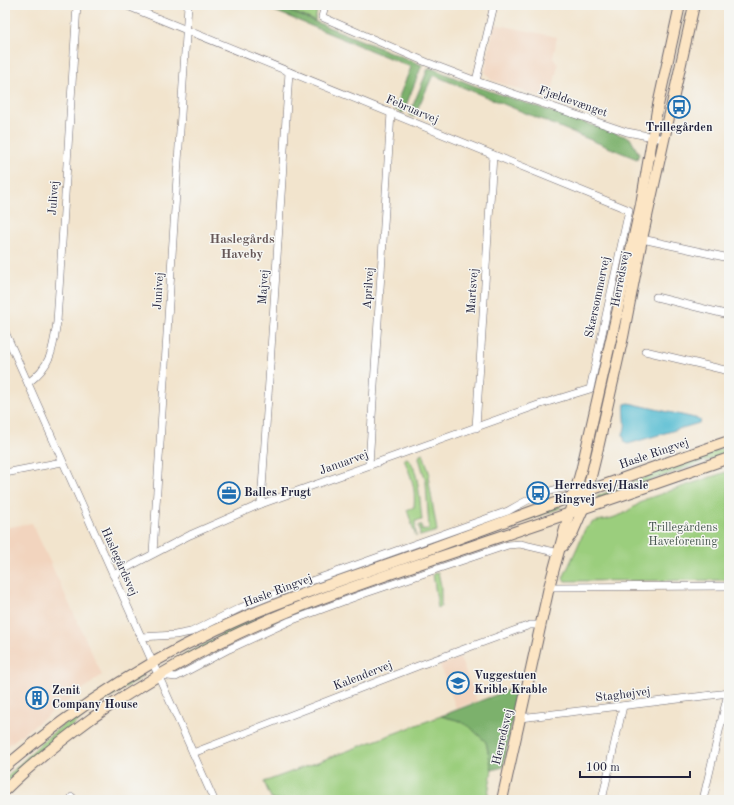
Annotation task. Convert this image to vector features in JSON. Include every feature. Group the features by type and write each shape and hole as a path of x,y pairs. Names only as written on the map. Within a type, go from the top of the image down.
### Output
{"main road":[{"name":"Herredsvej","path":"502,800 541,625 575,492 641,204 651,137 680,5"},
{"name":"Herredsvej","path":"559,553 573,532 583,509 624,337 642,239 694,5"},
{"name":"Hasle Ringvej","path":"5,767 38,739 97,696 153,663 228,625 282,602 575,492 587,491 729,441"},
{"name":"Hasle Ringvej","path":"5,790 36,761 113,704 204,650 242,632 317,600 729,458"}],"street":[{"name":"Julivej","path":"28,383 44,370 51,353 55,335 78,5"},
{"name":"Februarvej","path":"125,5 629,210"},
{"path":"186,30 188,5"},
{"name":"Fjældevænget","path":"325,5 322,17 426,62 476,81 628,132 664,139"},
{"path":"476,81 494,5"},
{"name":"Junivej","path":"153,553 186,30"},
{"name":"Majvej","path":"261,504 289,72"},
{"name":"Aprilvej","path":"369,465 391,113"},
{"name":"Martsvej","path":"476,428 493,155"},
{"name":"Skærsommervej","path":"590,389 629,210"},
{"path":"642,239 729,258"},
{"path":"656,297 729,315"},
{"name":"Haslegårdsvej","path":"5,332 214,800"},
{"path":"645,351 729,371"},
{"name":"Januarvej","path":"113,575 190,535 261,504 538,405 590,389"},
{"path":"5,472 62,462"},
{"name":"Hasle Ringvej","path":"141,638 191,632 226,614 283,591 508,511 524,501 558,489 571,487 575,492"},
{"name":"Hasle Ringvej","path":"158,676 176,676 229,649 290,621 363,594 508,545 520,544 559,553"},
{"path":"550,587 729,586"},
{"name":"Kalendervej","path":"193,753 423,664 530,625 541,625"},
{"path":"703,800 728,693"},
{"name":"Staghøjvej","path":"520,718 728,693"},
{"path":"602,800 623,706"}],"shaded area":[{"path":"494,24 557,37 553,58 558,65 550,100 491,80 485,72"},
{"path":"32,523 102,675 5,747 5,528"},
{"name":"Vuggestuen Krible Krable","path":"460,658 477,701 456,708 440,665"}],"green space":[{"path":"260,5 274,5 422,65 403,113 394,109 411,67"},
{"path":"276,5 318,5 315,21"},
{"path":"431,68 475,86 630,138 639,154 637,159 433,75 414,117 409,115 428,69"},
{"path":"729,446 729,453 597,499 598,496"},
{"path":"423,453 430,475 428,476 437,531 420,536 419,525 422,525 422,531 429,529 426,482 419,458 420,454"},
{"path":"407,458 411,462 414,469 420,496 422,520 415,521 416,537 407,510 414,507 414,494 409,471 404,459"},
{"name":"Trillegårdens Haveforening","path":"729,471 729,580 565,581 563,578 585,529 593,522 623,514 646,499"},
{"path":"560,505 560,508 457,544 439,553 171,664 170,662 205,644 235,626 264,614"},
{"path":"438,572 441,586 441,607 438,608 433,574"},
{"path":"142,674 143,676 93,708 5,784 5,779 42,742 65,723"},
{"path":"519,686 503,767 492,770 486,742 470,727 457,720 441,716"},
{"path":"441,716 457,720 470,727 486,742 492,770 487,800 272,800 264,782"}],"water":[{"path":"629,403 699,419 701,421 699,423 628,444 625,443 623,434 625,426 625,404"}],"place":[{"name":"Trillegården","path":"679,107"},
{"name":"Balles Frugt","path":"229,493"},
{"name":"Herredsvej/Hasle Ringvej","path":"538,493"},
{"name":"Vuggestuen Krible Krable","path":"458,683"},
{"name":"Zenit Company House","path":"37,698"}],"district":[{"name":"Haslegårds Haveby","path":"242,246"}]}
